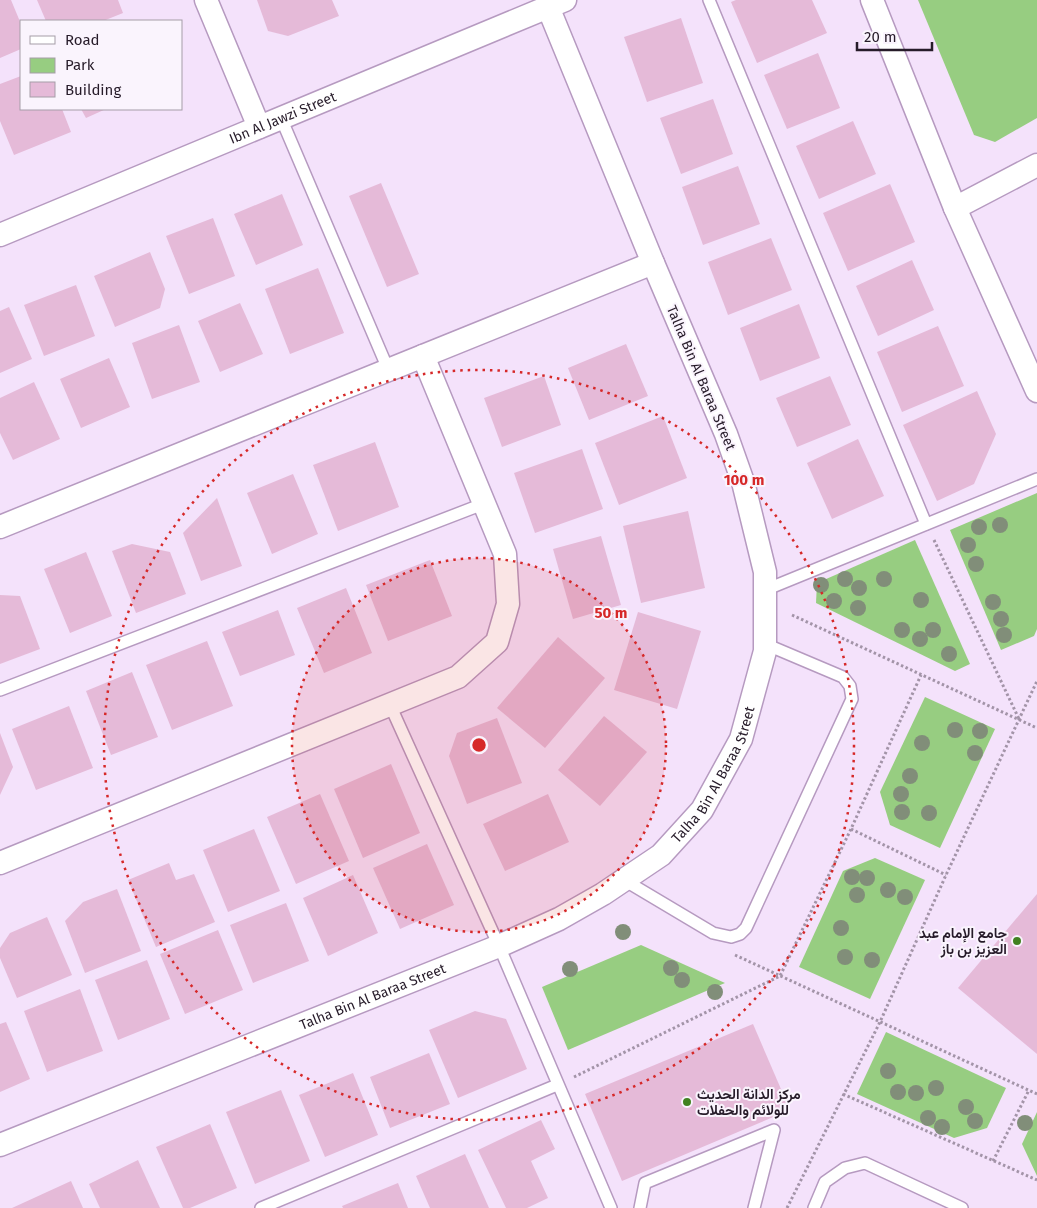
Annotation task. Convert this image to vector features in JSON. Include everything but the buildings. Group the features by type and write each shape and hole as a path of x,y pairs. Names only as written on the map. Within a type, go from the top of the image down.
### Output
{"street":[{"path":"206,0 259,127"},
{"path":"872,0 955,208 1037,391"},
{"name":"Ibn Al Jawzi Street","path":"0,235 556,4"},
{"name":"Talha Bin Al Baraa Street","path":"0,1146 499,946 559,919 603,894 661,855 702,810 742,739 765,644 765,572 743,482 726,434 653,263 556,4"},
{"path":"955,208 1037,165"},
{"path":"0,527 653,263"},
{"path":"0,863 458,677 497,642 508,604 505,554 423,356"}],"lane":[{"path":"709,0 926,524"},
{"path":"281,118 388,370"},
{"path":"765,590 1037,479"},
{"path":"0,690 483,504"},
{"path":"624,880 713,933 730,937 740,934 746,928 852,699 850,686 844,677 765,644"},
{"path":"390,705 499,946 611,1208"},
{"path":"262,1208 557,1085"},
{"path":"640,1208 645,1183 774,1130 754,1208"},
{"path":"814,1208 825,1182 844,1168 865,1164 962,1208"}],"path":[{"path":"926,524 1019,719"},
{"path":"792,615 1037,728"},
{"path":"557,1085 780,976 921,675"},
{"path":"788,1208 880,1022 946,875 1037,681"},
{"path":"850,830 946,875"},
{"path":"727,951 1037,1094"},
{"path":"993,1161 1028,1090"},
{"path":"843,1094 1037,1180"}],"green space":[{"path":"918,0 1037,0 1037,118 995,142 974,135"},
{"path":"1037,493 1037,629 1034,636 1001,650 950,530"},
{"path":"915,540 970,664 955,671 816,603 817,583"},
{"path":"925,697 995,729 940,848 890,825 880,792"},
{"path":"875,858 925,880 870,999 799,967 843,871"},
{"path":"641,945 725,983 568,1050 542,987"},
{"path":"886,1032 1006,1088 987,1128 954,1138 857,1094"},
{"path":"1037,1112 1037,1176 1022,1144"}],"place":[{"name":"جامع الإمام عبد العزيز بن باز","path":"1017,941"},
{"name":"مركز الدانة الحديث للولائم والحفلات","path":"687,1102"}]}
